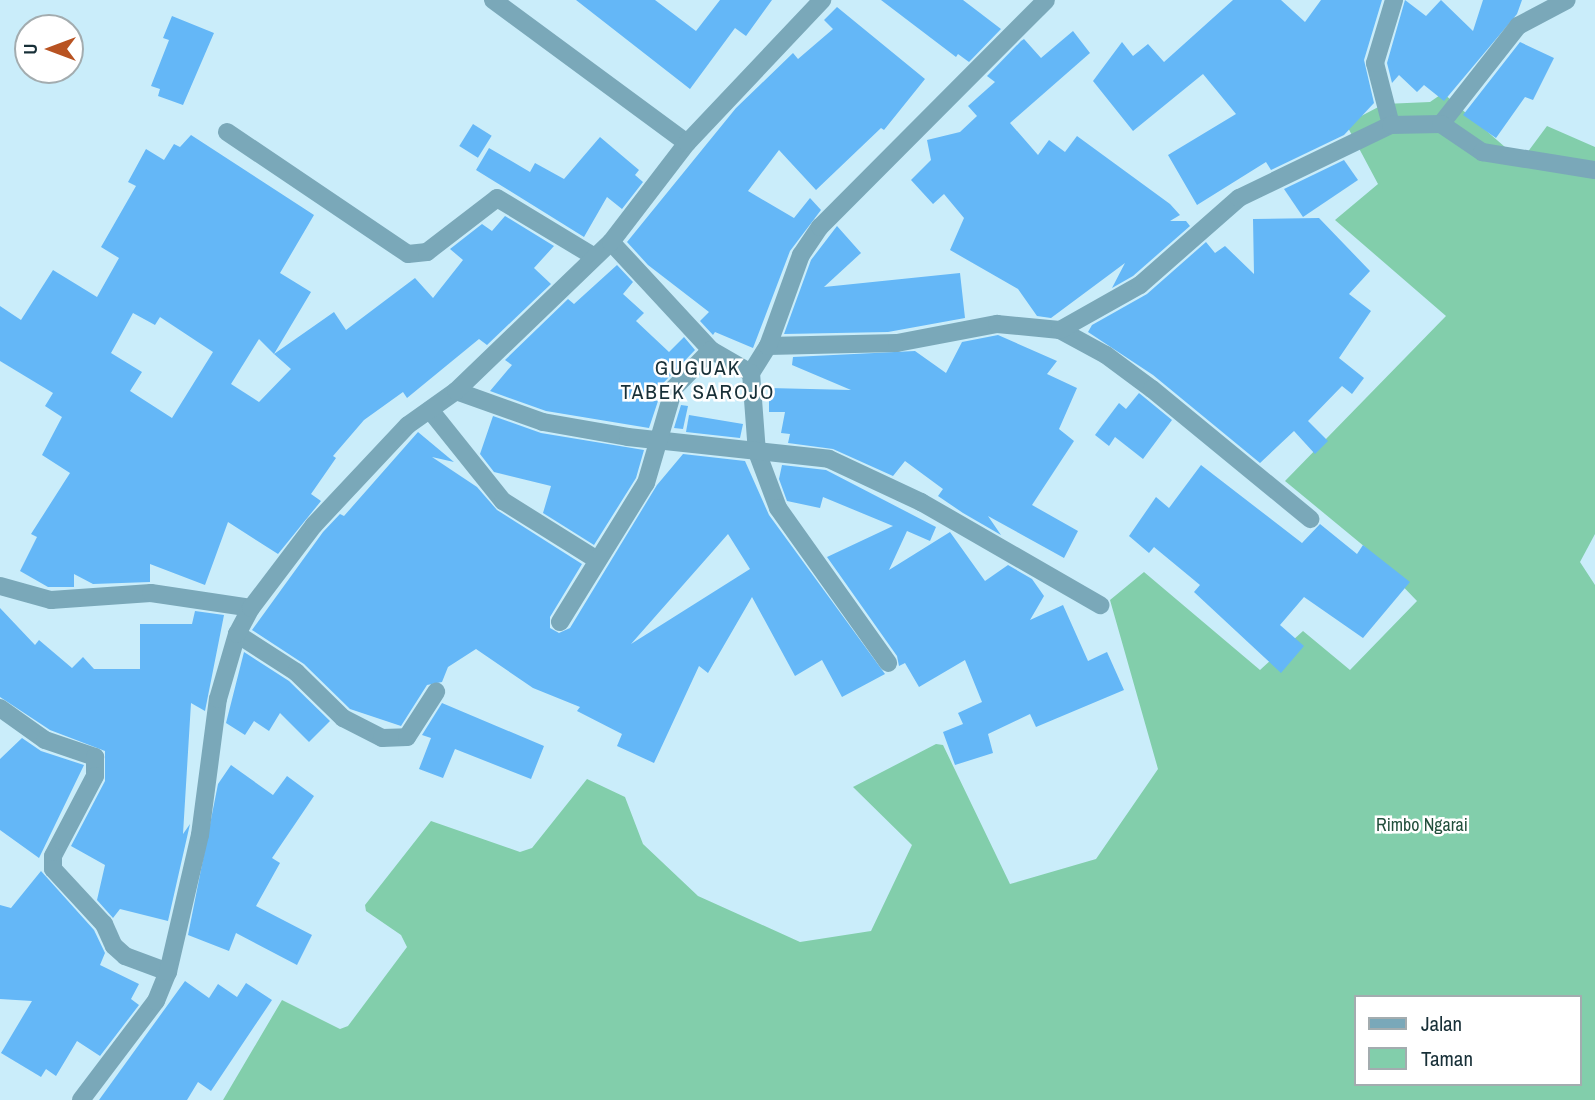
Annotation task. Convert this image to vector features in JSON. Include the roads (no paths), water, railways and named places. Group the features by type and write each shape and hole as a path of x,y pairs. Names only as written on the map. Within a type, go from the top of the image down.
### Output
{"street":[{"path":"494,0 687,143"},
{"path":"81,1100 156,1001 168,972 200,835 218,699 237,634 251,608 314,525 408,425 456,391 593,256 611,242 687,143 822,0"},
{"path":"888,663 778,508 757,452 751,373 768,346 791,278 820,227 1046,0"},
{"path":"1391,125 1375,63 1394,0"},
{"path":"1441,124 1518,26 1567,0"},
{"path":"1060,330 1140,285 1239,198 1391,125 1441,124 1482,152 1595,170"},
{"path":"228,132 408,254 426,252 497,198 593,256"},
{"path":"611,242 711,350 751,373"},
{"path":"768,346 897,343 997,324 1060,330 1106,355 1152,389 1310,519"},
{"path":"560,622 646,483 662,438 666,405 674,388 711,350"},
{"path":"456,391 543,422 628,437 662,438 829,460 922,502 1100,605"},
{"path":"430,410 503,501 597,561"},
{"path":"3,589 51,600 151,593 251,608"},
{"path":"237,634 296,672 343,718 382,738 407,737 436,692"},
{"path":"0,708 45,740 94,757 95,776 53,856 53,869 104,924 114,946 125,956 168,972"}],"district":[{"name":"GUGUAK TABEK SAROJO","path":"698,380"}],"park label":[{"name":"Rimbo Ngarai","path":"1422,825"}]}
